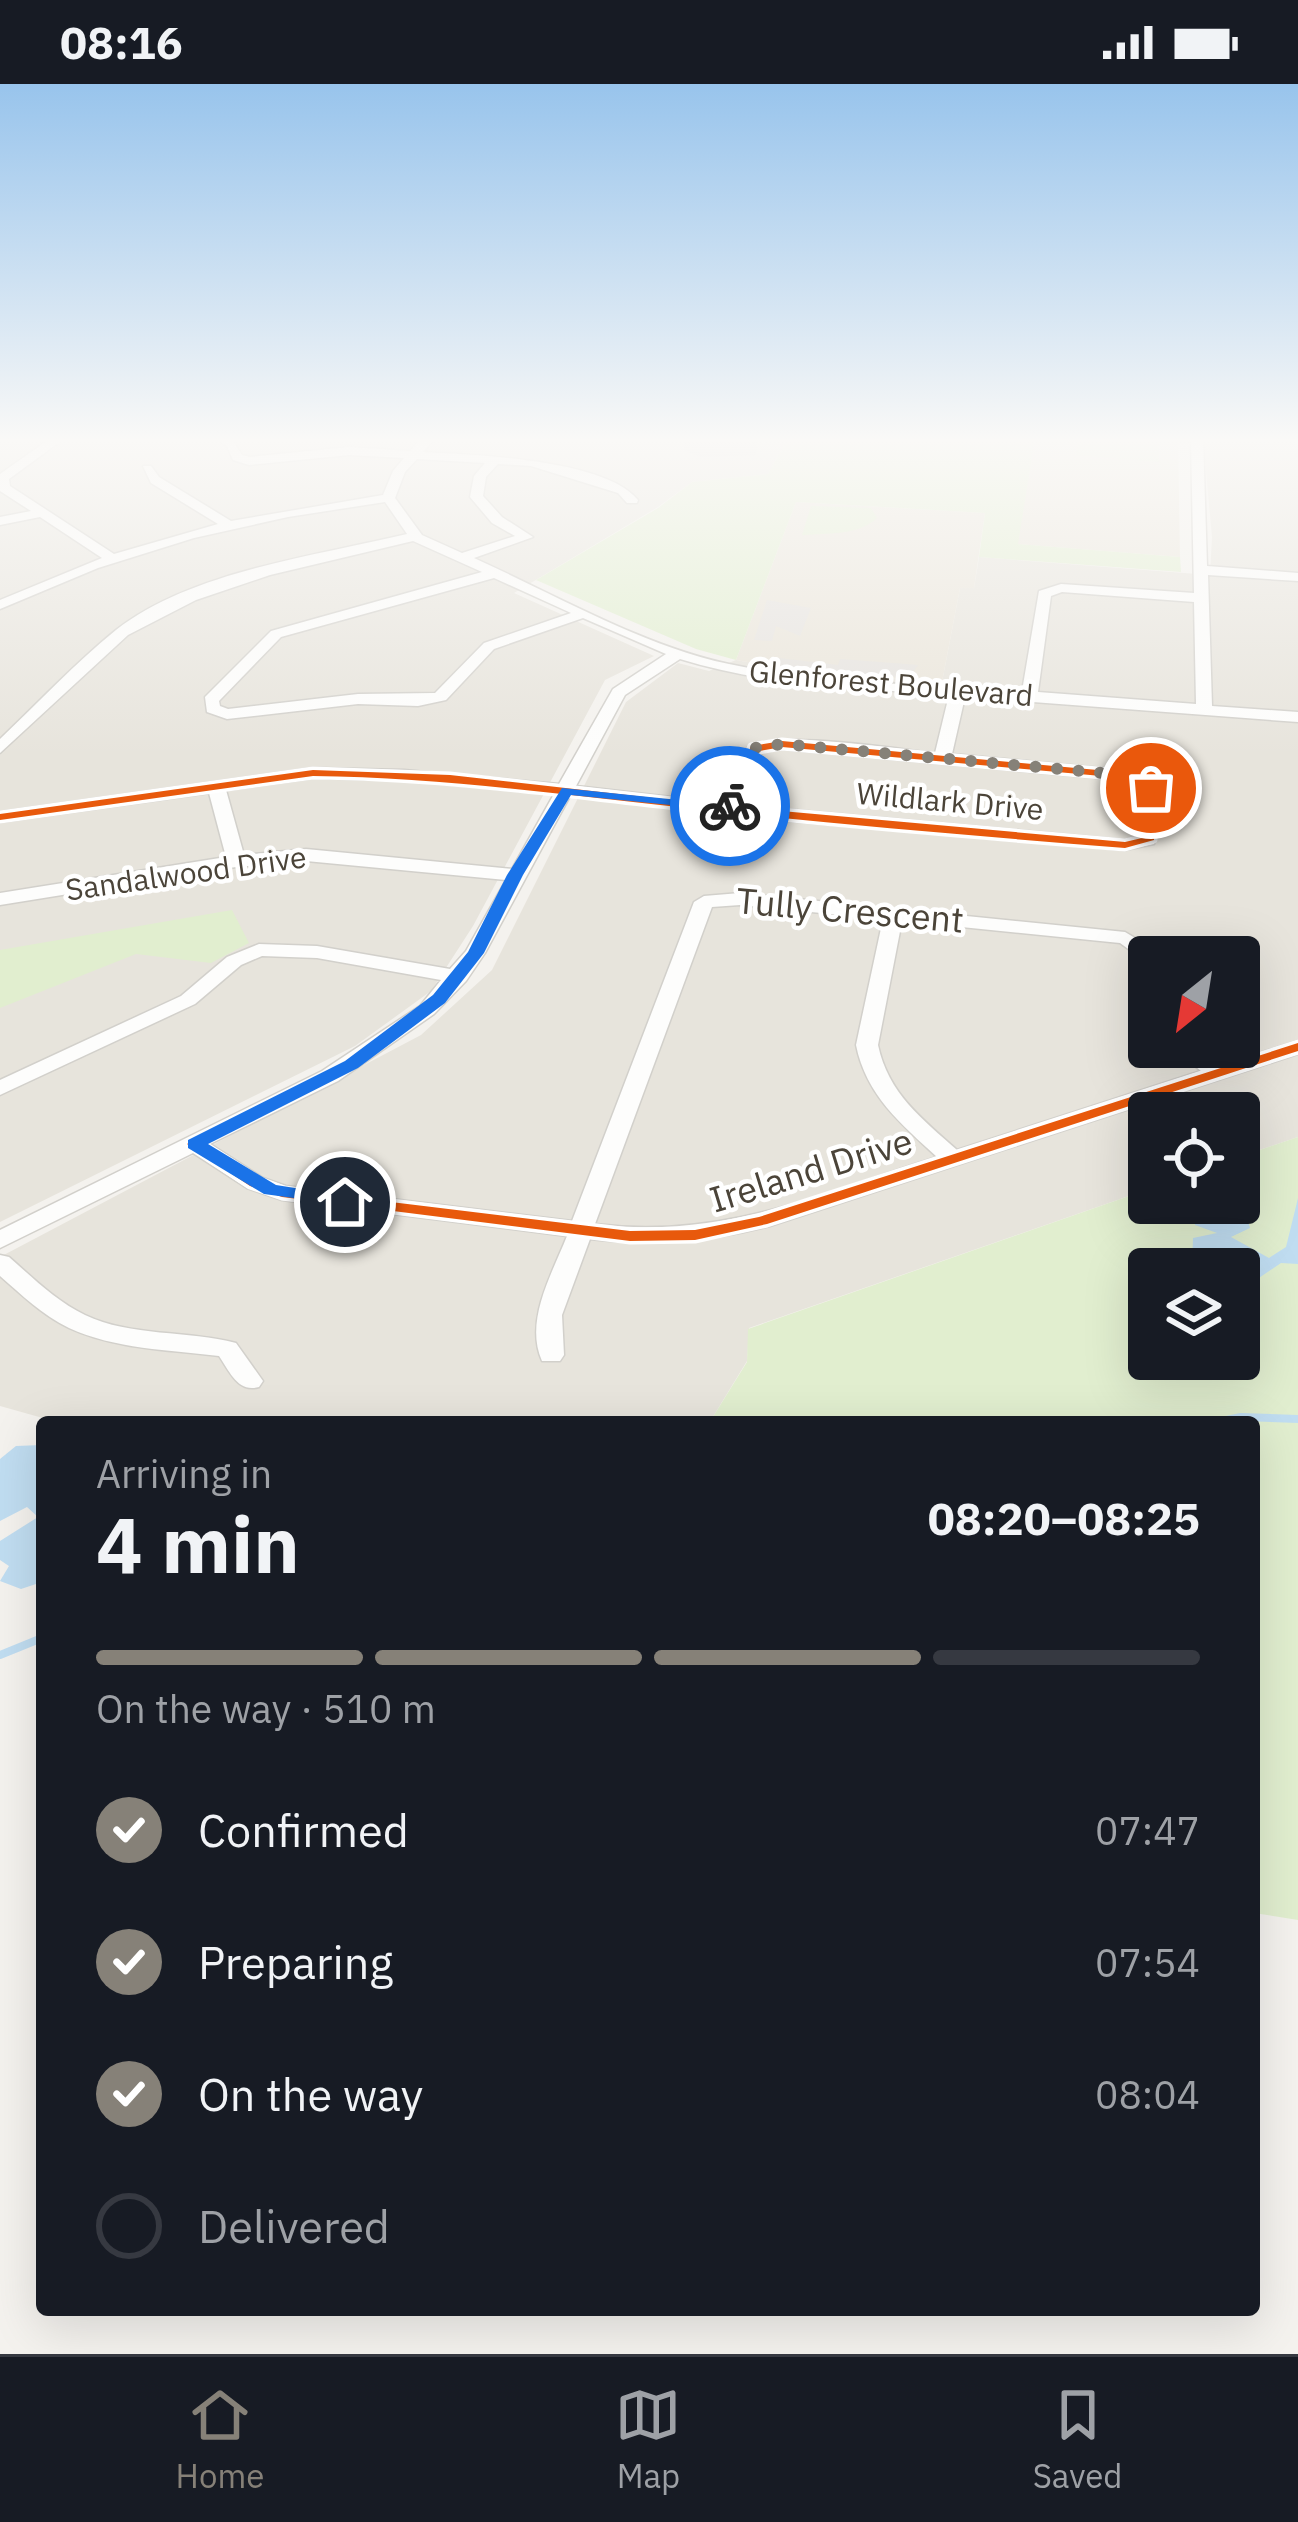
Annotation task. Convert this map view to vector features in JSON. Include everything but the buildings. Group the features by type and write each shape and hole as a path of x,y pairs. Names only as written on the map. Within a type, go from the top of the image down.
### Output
{"street":[{"path":"89,544 110,557"},
{"path":"0,605 110,557 161,544"},
{"path":"0,748 123,632 146,617 209,589 385,544"},
{"name":"Glenforest Boulevard","path":"432,544 676,654 781,677 1298,717"},
{"path":"460,558 504,544"},
{"path":"1200,544 1204,711"},
{"path":"1201,570 1298,577"},
{"path":"491,574 276,634 211,700 213,709 226,714 358,699 440,698 489,646 581,614"},
{"path":"1029,697 1044,594 1061,588 1201,598"},
{"path":"0,1240 371,1052 427,1010 459,977 619,692 676,654"},
{"path":"943,757 958,692"},
{"name":"Wildlark Drive","path":"0,818 313,773 357,772 729,809 1113,844 1148,840 1151,788 1137,776 782,744 754,748 729,809"},
{"path":"216,786 236,861"},
{"name":"Sandalwood Drive","path":"0,899 236,861 306,855 515,875"},
{"name":"Tully Crescent","path":"580,1231 699,907 726,898 1128,939"},
{"path":"894,914 867,1046 868,1065 889,1099 953,1159"},
{"path":"0,1088 188,1000 234,961 259,950 317,952 459,977"},
{"name":"Ireland Drive","path":"194,1144 250,1181 282,1193 658,1237 727,1230 1298,1046"},
{"path":"1210,1068 1217,1073"},
{"path":"551,1354 549,1316 580,1231"},
{"path":"0,1262 70,1319 112,1333 227,1349 250,1381"}],"shaded area":[{"path":"0,544 596,544 514,593 654,656 605,680 473,926 431,991 355,1046 0,1222"},
{"path":"780,544 980,544 974,588 960,588 942,682 791,670 736,660"},
{"path":"1017,544 1180,544 1180,557"},
{"path":"1212,544 1298,544 1298,1137 1260,1150 1260,1092 1128,1092 1128,1196 749,1328 747,1361 713,1416 36,1416 0,1406 0,1257 421,1035 492,970 626,702 678,663 709,671 736,660 791,670 942,682 960,588 974,588 979,557 1210,575"},
{"path":"767,600 811,608 800,636 776,626 772,641 754,640"},
{"path":"771,657 838,665 840,659 918,665 908,678 769,665"}],"green space":[{"path":"597,544 780,544 736,660 696,649 536,580"},
{"path":"981,544 1018,544 1180,557 1181,572 979,557"},
{"path":"232,910 249,943 211,963 136,954 0,1008 0,950"},
{"path":"1298,1137 1298,1920 1260,1914 1260,1416 713,1416 747,1362 748,1329 1128,1196 1128,1224 1260,1224 1260,1150"}],"water":[{"path":"1298,1198 1298,1264 1281,1263 1260,1277 1260,1253 1269,1258 1286,1247"},
{"path":"1249,1224 1250,1228 1231,1237 1251,1248 1193,1248 1193,1238 1217,1233 1195,1225"},
{"path":"36,1445 36,1515 27,1507 0,1521 0,1459 16,1446"},
{"path":"36,1518 36,1584 21,1589 0,1581 9,1566 0,1560 0,1541"}],"waterway":[{"path":"1260,1418 1298,1419"},
{"path":"0,1655 36,1640"}],"cycle path":[{"path":"0,817 313,773 358,773 496,782 678,804 790,815 1125,845 1148,840 1151,788 1137,776 782,744 755,748 729,809"},
{"path":"194,1144 255,1183 282,1193 630,1236 695,1235 762,1221 1298,1047"}],"way so far":[{"path":"730,806 754,748 782,744 1137,776 1151,788"}],"route":[{"path":"345,1202 271,1190 194,1144 352,1064 439,999 476,953 515,875 567,791 730,806"}]}
